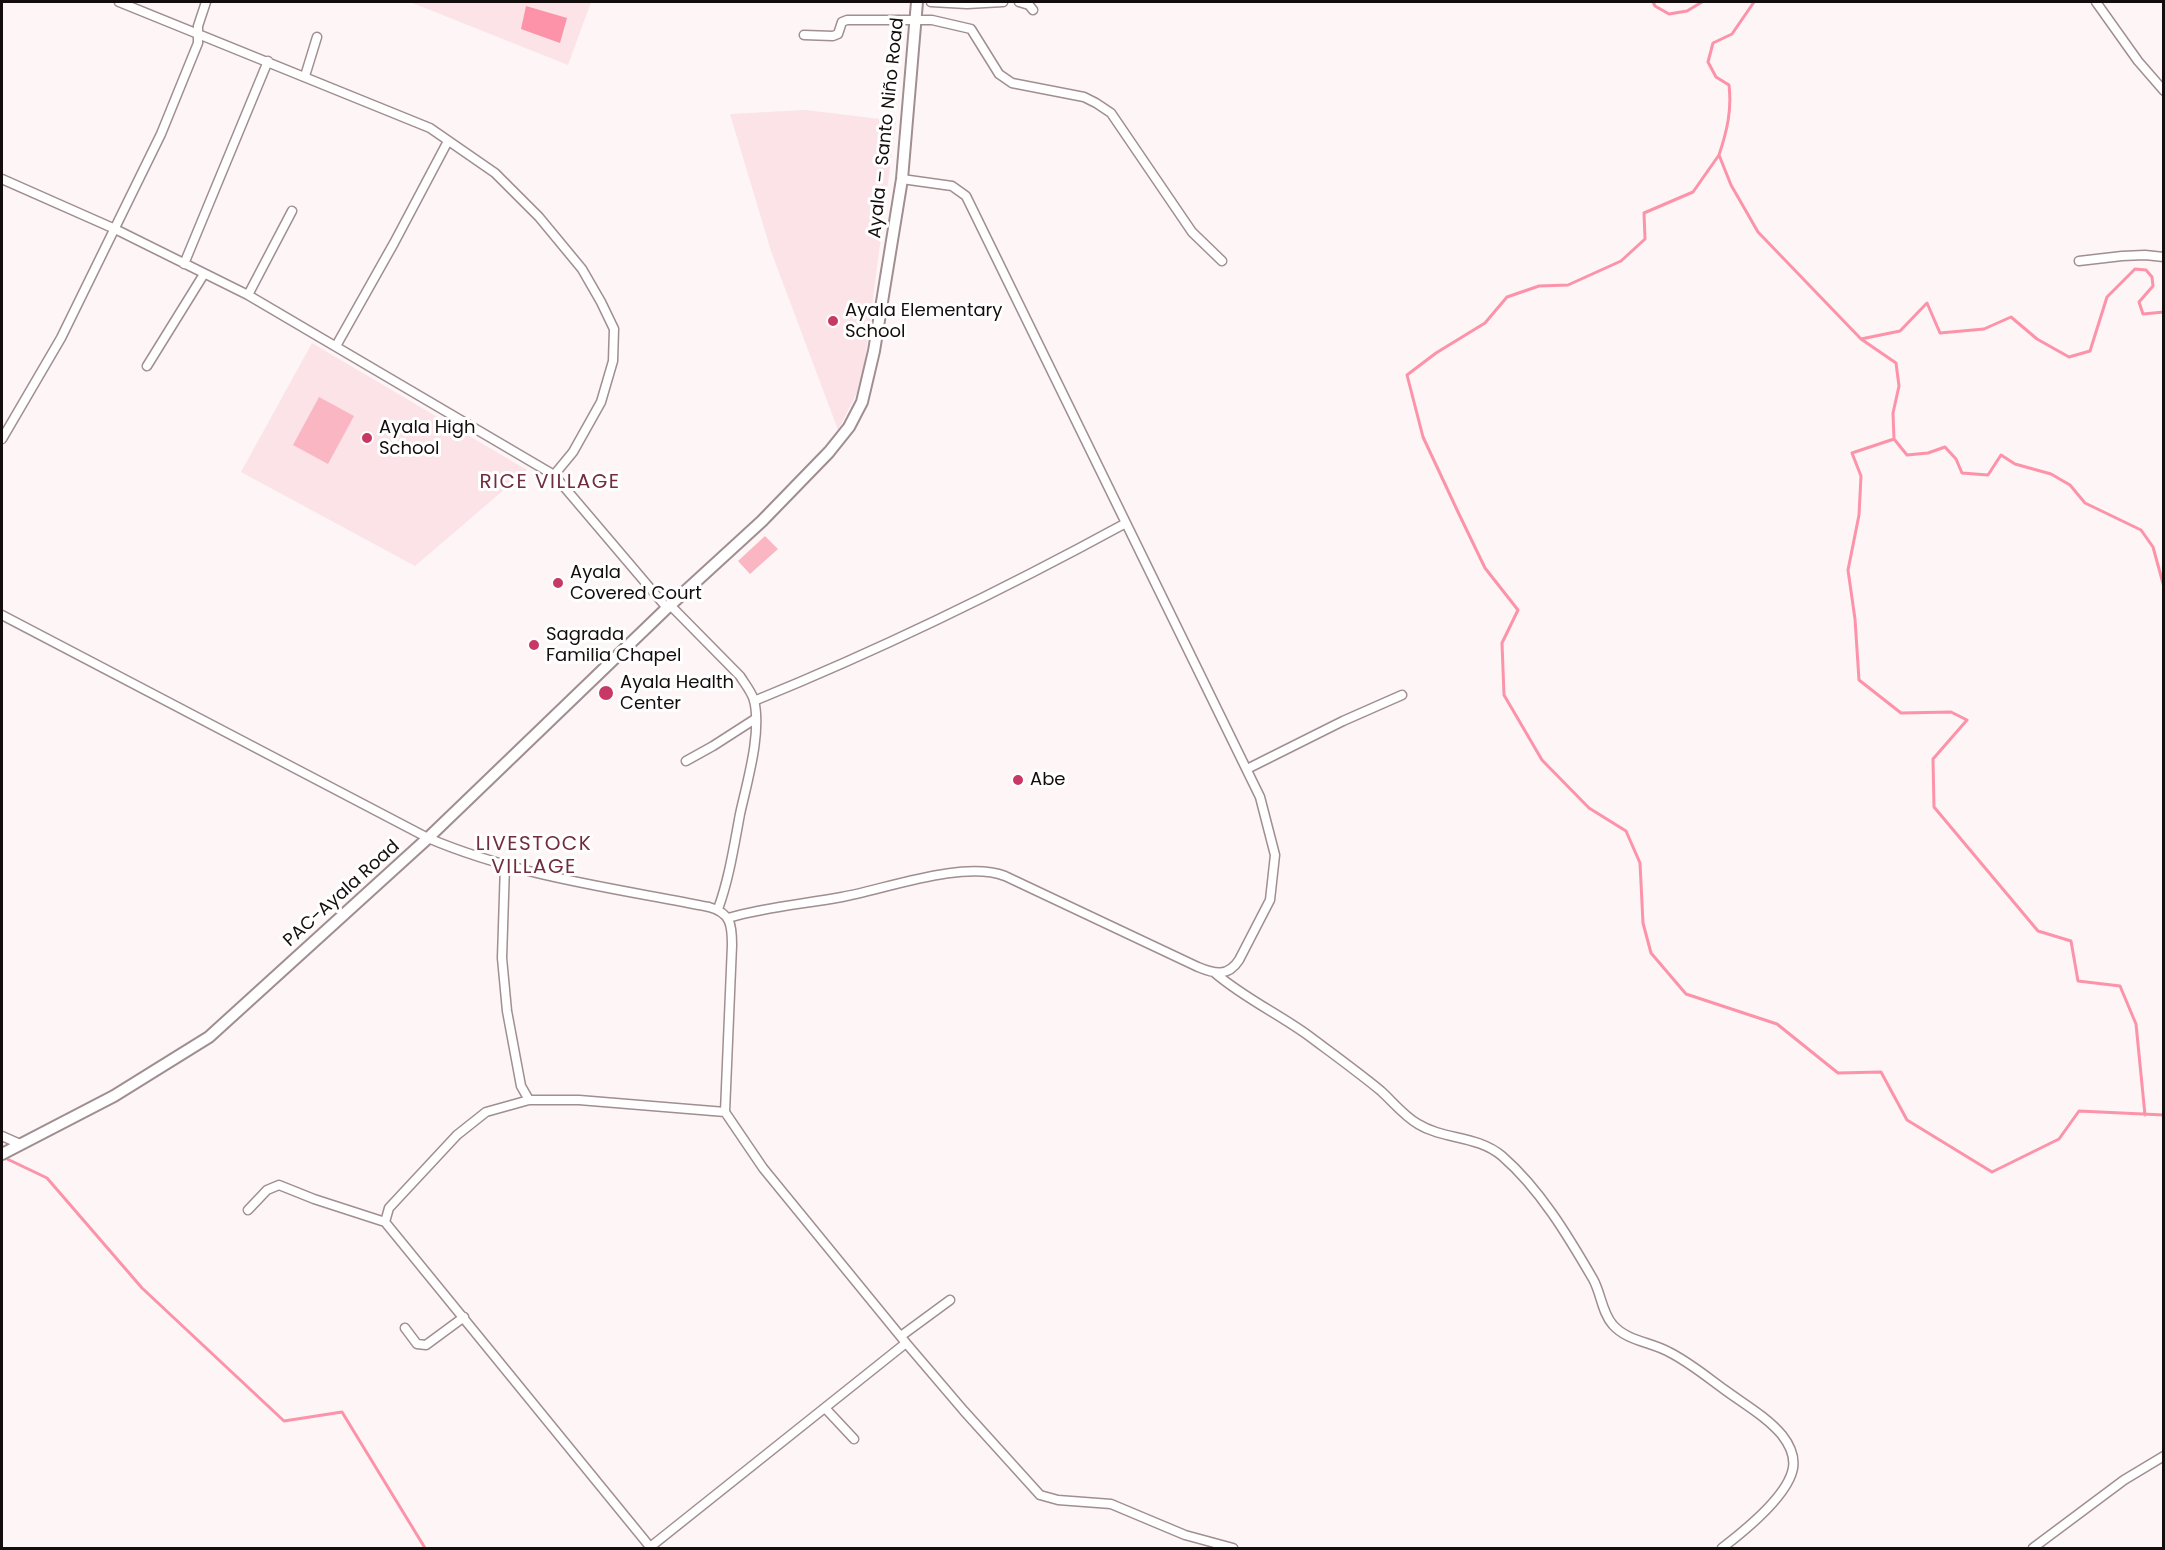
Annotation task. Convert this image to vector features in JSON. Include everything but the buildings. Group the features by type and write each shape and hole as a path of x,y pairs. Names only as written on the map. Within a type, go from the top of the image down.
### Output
{"street":[{"path":"119,2 430,128 495,173 539,218 582,269 614,329 613,361 601,402 573,452 554,475"},
{"path":"2,439 61,338 161,134 198,43 198,26 206,2"},
{"name":"Ayala – Santo Niño Road","path":"669,607 762,520 830,452 849,426 862,402 874,351 902,178 917,2"},
{"path":"931,2 967,4 1003,2"},
{"path":"1019,2 1029,5 1033,10"},
{"path":"2096,2 2138,61 2163,91"},
{"path":"804,35 833,36 838,34 842,22 847,20 932,20 971,29 999,74 1012,83 1084,97 1111,113 1119,128 1192,232 1222,261"},
{"path":"305,76 317,37"},
{"path":"184,264 268,61"},
{"path":"336,346 448,141"},
{"path":"902,178 952,186 966,196 1260,797 1275,855 1270,900 1234,968 1215,973"},
{"path":"2,179 115,229 248,295 554,475 669,607 740,676 749,688 754,701 755,719 751,761 726,884 718,909"},
{"path":"248,295 292,211"},
{"path":"2079,261 2122,256 2163,257"},
{"path":"147,366 204,274"},
{"path":"754,701 818,675 922,627 1040,570 1126,523"},
{"name":"PAC-Ayala Road","path":"2,1154 114,1096 209,1037 428,838 669,607"},
{"path":"2,615 428,838 465,853 524,871 718,909 728,918 731,925 732,945 725,1112 770,1177 903,1340 1040,1495 1058,1500 1111,1504 1185,1535 1233,1548"},
{"path":"1246,769 1401,695"},
{"path":"686,761 755,719"},
{"path":"505,866 502,958 507,1011 521,1086 529,1100"},
{"path":"728,918 845,897 929,877 955,873 993,873 1005,876 1215,973 1308,1035 1370,1082 1418,1124 1428,1129 1472,1140 1501,1156 1529,1183 1560,1227 1592,1277 1602,1298 1606,1315 1612,1324 1631,1338 1677,1357 1757,1413 1782,1435 1793,1458 1790,1477 1757,1520 1722,1548"},
{"path":"385,1222 389,1208 457,1135 486,1112 529,1100 579,1100 725,1112"},
{"path":"2,1136 16,1146"},
{"path":"248,1210 267,1190 279,1185 385,1222 650,1548 825,1408 950,1300"},
{"path":"405,1328 417,1344 426,1345 464,1317"},
{"path":"825,1408 854,1439"},
{"path":"2033,1548 2124,1480 2163,1456"}],"shaded area":[{"path":"410,2 591,2 568,65"},
{"path":"526,6 567,18 560,43 521,29"},
{"name":"Ayala Elementary School","path":"806,110 896,121 862,383 838,430 771,251 730,114"},
{"name":"Ayala High School","path":"312,343 527,470 415,566 241,472"},
{"path":"319,397 354,416 328,464 293,445"},
{"path":"765,536 778,549 750,574 738,561"}],"waterway":[{"path":"1653,2 1655,6 1669,14 1687,11 1702,2"},
{"path":"1754,2 1732,34 1713,43 1708,62 1716,77 1729,85 1728,120 1719,155 1731,185 1758,232 1861,339 1896,363 1899,386 1893,413 1894,439 1907,455 1928,453 1945,447 1956,459 1962,473 1988,475 2001,455 2015,464 2051,474 2070,485 2085,503 2141,530 2153,547 2164,587"},
{"path":"1719,155 1693,192 1644,213 1645,239 1621,261 1568,285 1539,286 1507,297 1485,323 1436,353 1407,375 1423,437 1458,512 1485,568 1518,610 1502,643 1504,695 1542,760 1589,808 1626,831 1640,863 1643,923 1651,953 1686,994 1777,1024 1838,1073 1881,1072 1907,1120 1992,1172 2059,1139 2079,1111 2164,1115"},
{"path":"1861,339 1900,331 1927,303 1940,333 1984,329 2011,317 2037,339 2069,357 2090,351 2107,297 2135,269 2146,270 2152,277 2153,286 2139,302 2143,314 2164,312"},
{"path":"1894,439 1852,453 1861,476 1859,515 1848,570 1855,619 1859,680 1901,713 1951,712 1967,720 1933,759 1934,807 2038,931 2071,941 2078,981 2120,986 2136,1024 2145,1115"},
{"path":"3,1157 47,1178 142,1288 284,1421 342,1412 425,1548"}],"place":[{"name":"Ayala Elementary School","path":"833,321"},
{"name":"Ayala High School","path":"367,438"},
{"name":"Ayala Covered Court","path":"558,583"},
{"name":"Sagrada Familia Chapel","path":"534,645"},
{"name":"Ayala Health Center","path":"606,693"},
{"name":"Abe","path":"1018,780"}],"district":[{"name":"RICE VILLAGE","path":"550,483"},
{"name":"LIVESTOCK VILLAGE","path":"534,856"}]}
